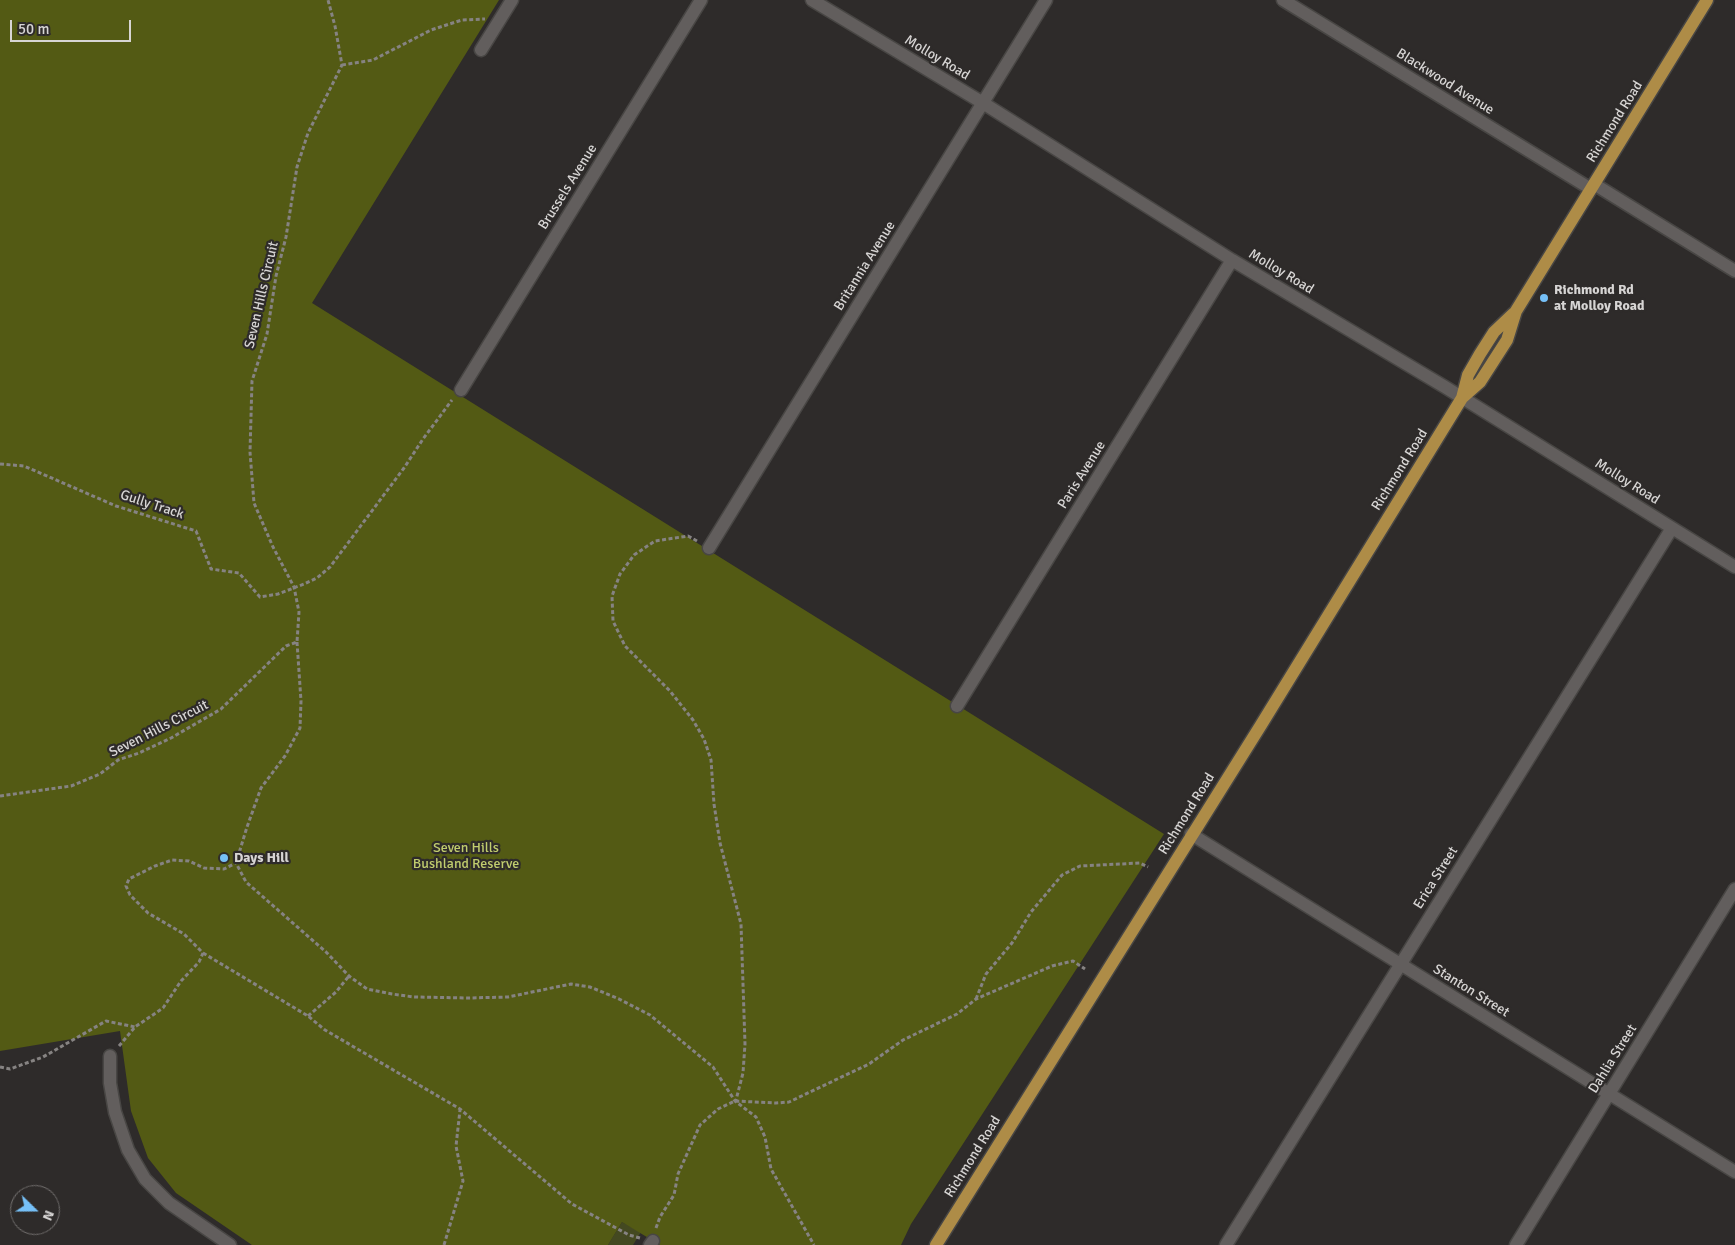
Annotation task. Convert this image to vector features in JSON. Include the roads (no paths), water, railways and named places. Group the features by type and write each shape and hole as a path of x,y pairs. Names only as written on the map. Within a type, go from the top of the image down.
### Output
{"main road":[{"name":"Richmond Road","path":"936,1245 1191,834 1261,725 1462,398 1468,375 1480,354 1494,332 1516,311 1707,0"}],"street":[{"path":"481,50 512,0"},
{"name":"Brussels Avenue","path":"461,390 701,0"},
{"name":"Molloy Road","path":"812,0 983,103 1232,260 1462,398 1735,567"},
{"name":"Britannia Avenue","path":"709,548 1046,0"},
{"name":"Blackwood Avenue","path":"1283,0 1735,271"},
{"name":"Paris Avenue","path":"957,706 1232,260"},
{"name":"Erica Street","path":"1226,1245 1672,528"},
{"name":"Stanton Street","path":"1191,834 1735,1172"},
{"name":"Dahlia Street","path":"1516,1245 1735,889"},
{"path":"110,1056 110,1083 115,1112 128,1150 145,1179 169,1204 230,1245"}],"place":[{"name":"Richmond Rd at Molloy Road","path":"1544,298"},
{"name":"Days Hill","path":"224,858"}],"park label":[{"name":"Seven Hills Bushland Reserve","path":"466,856"}]}
